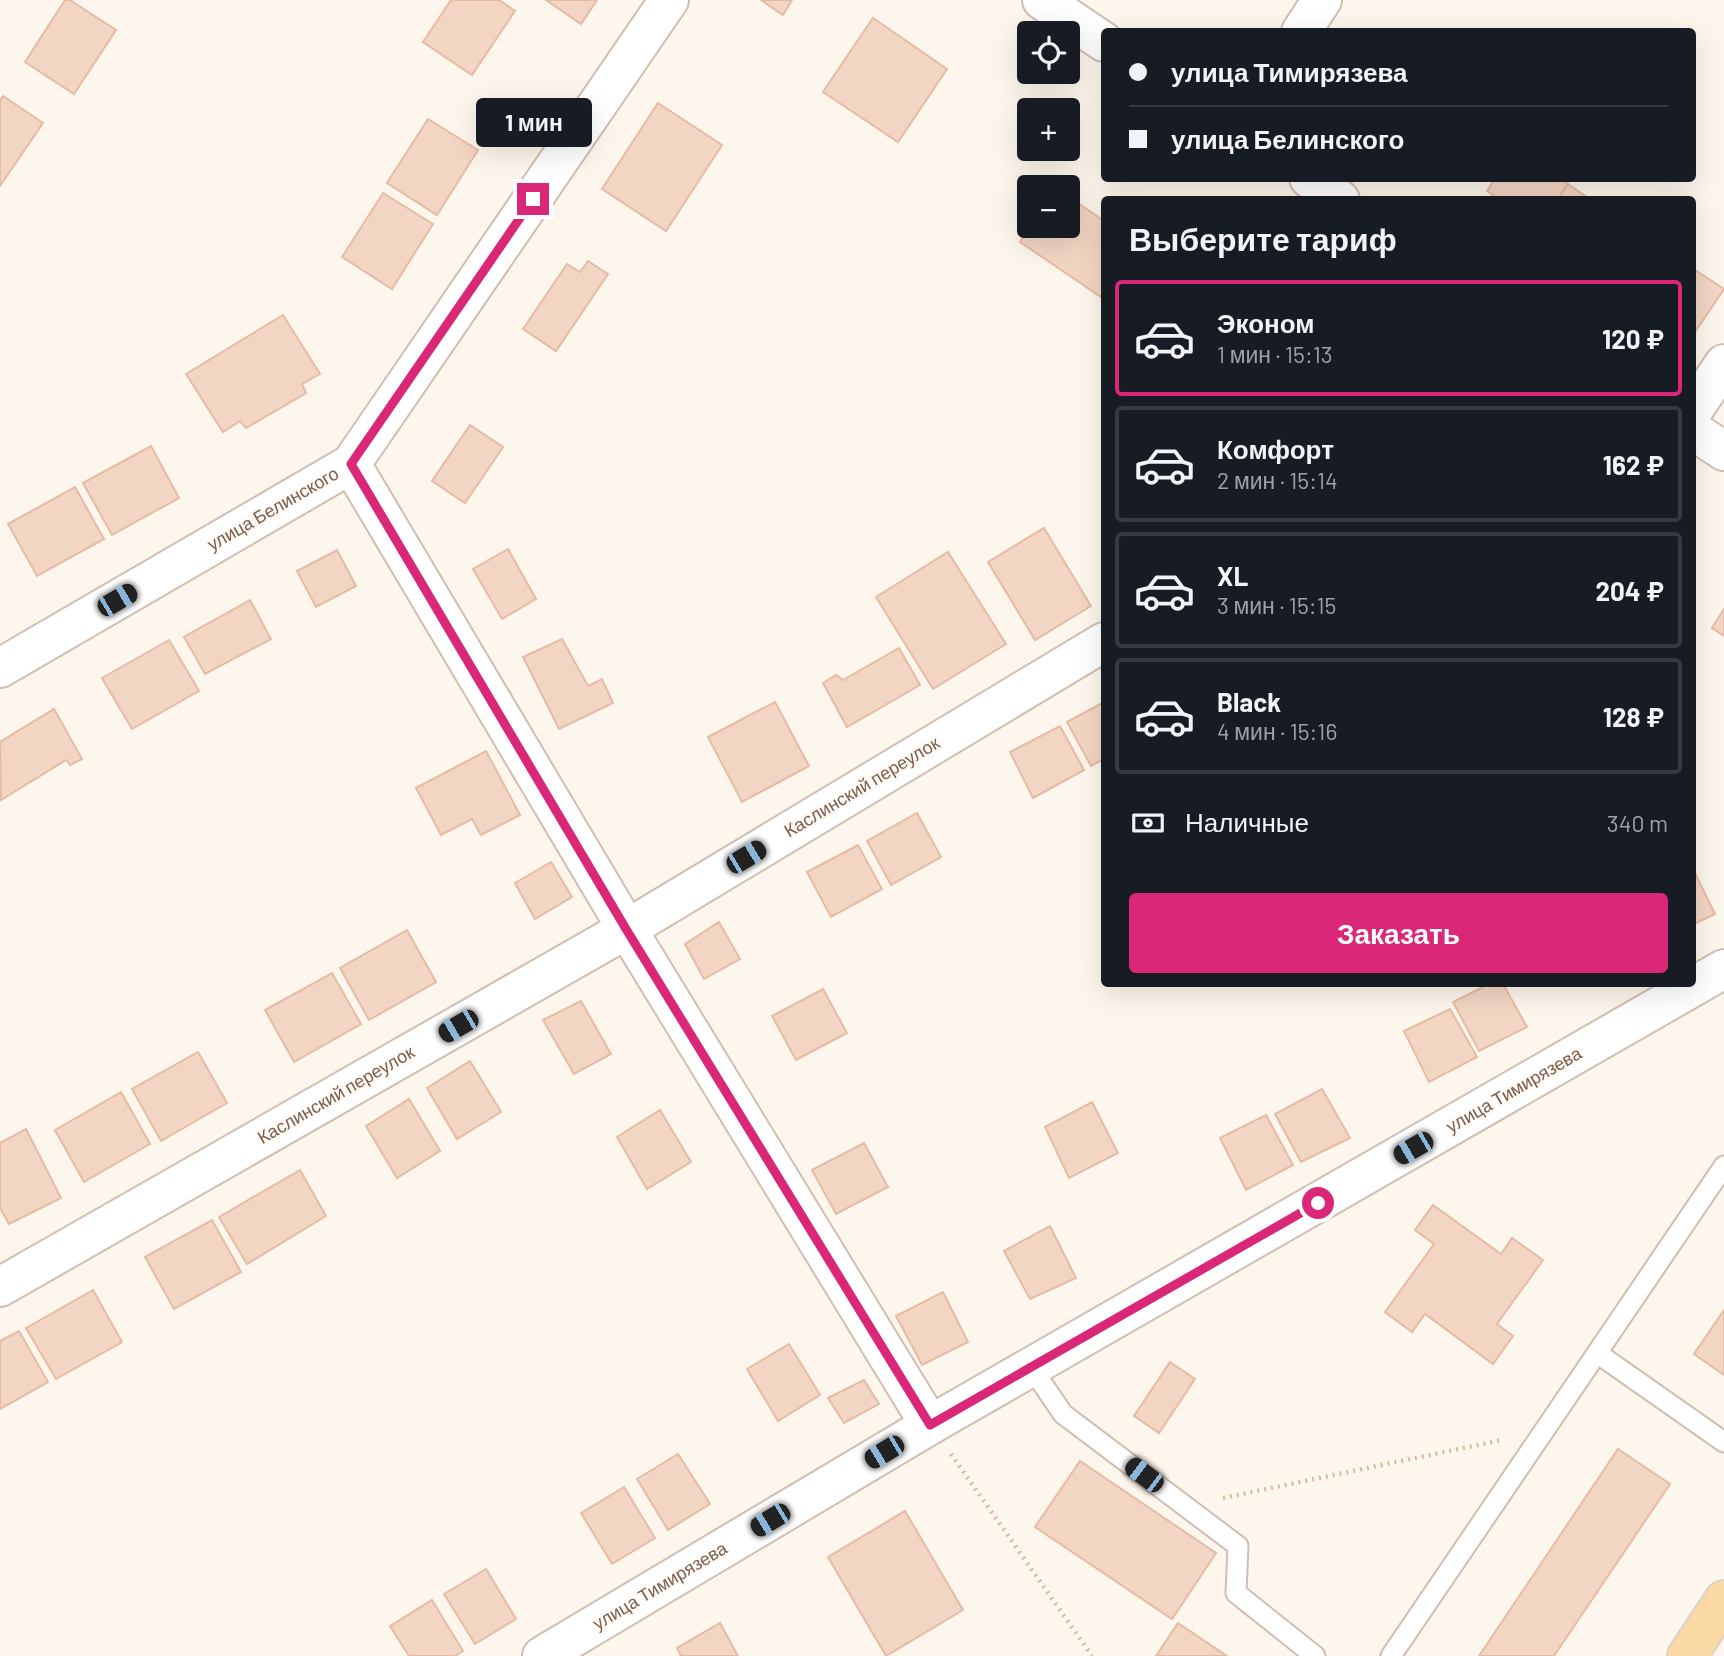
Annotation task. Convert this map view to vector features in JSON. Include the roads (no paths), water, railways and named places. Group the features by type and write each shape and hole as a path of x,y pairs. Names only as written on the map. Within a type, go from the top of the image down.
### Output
{"main road":[{"path":"1687,1656 1724,1601"}],"street":[{"name":"улица Белинского","path":"0,668 351,464 669,0"},
{"path":"1042,0 1101,40"},
{"path":"1304,28 1322,0"},
{"path":"1315,182 1334,196"},
{"path":"1696,406 1724,364"},
{"path":"1696,433 1724,451"},
{"path":"351,464 626,929 930,1425"},
{"name":"Каслинский переулок","path":"0,1287 626,929 1101,644"},
{"name":"улица Тимирязева","path":"1696,986 1724,970"},
{"name":"улица Тимирязева","path":"542,1656 930,1425 1694,987"}],"lane":[{"path":"1391,1656 1724,1166"},
{"path":"1597,1353 1724,1442"},
{"path":"1031,1367 1063,1414 1238,1546 1236,1593 1315,1656"}]}
